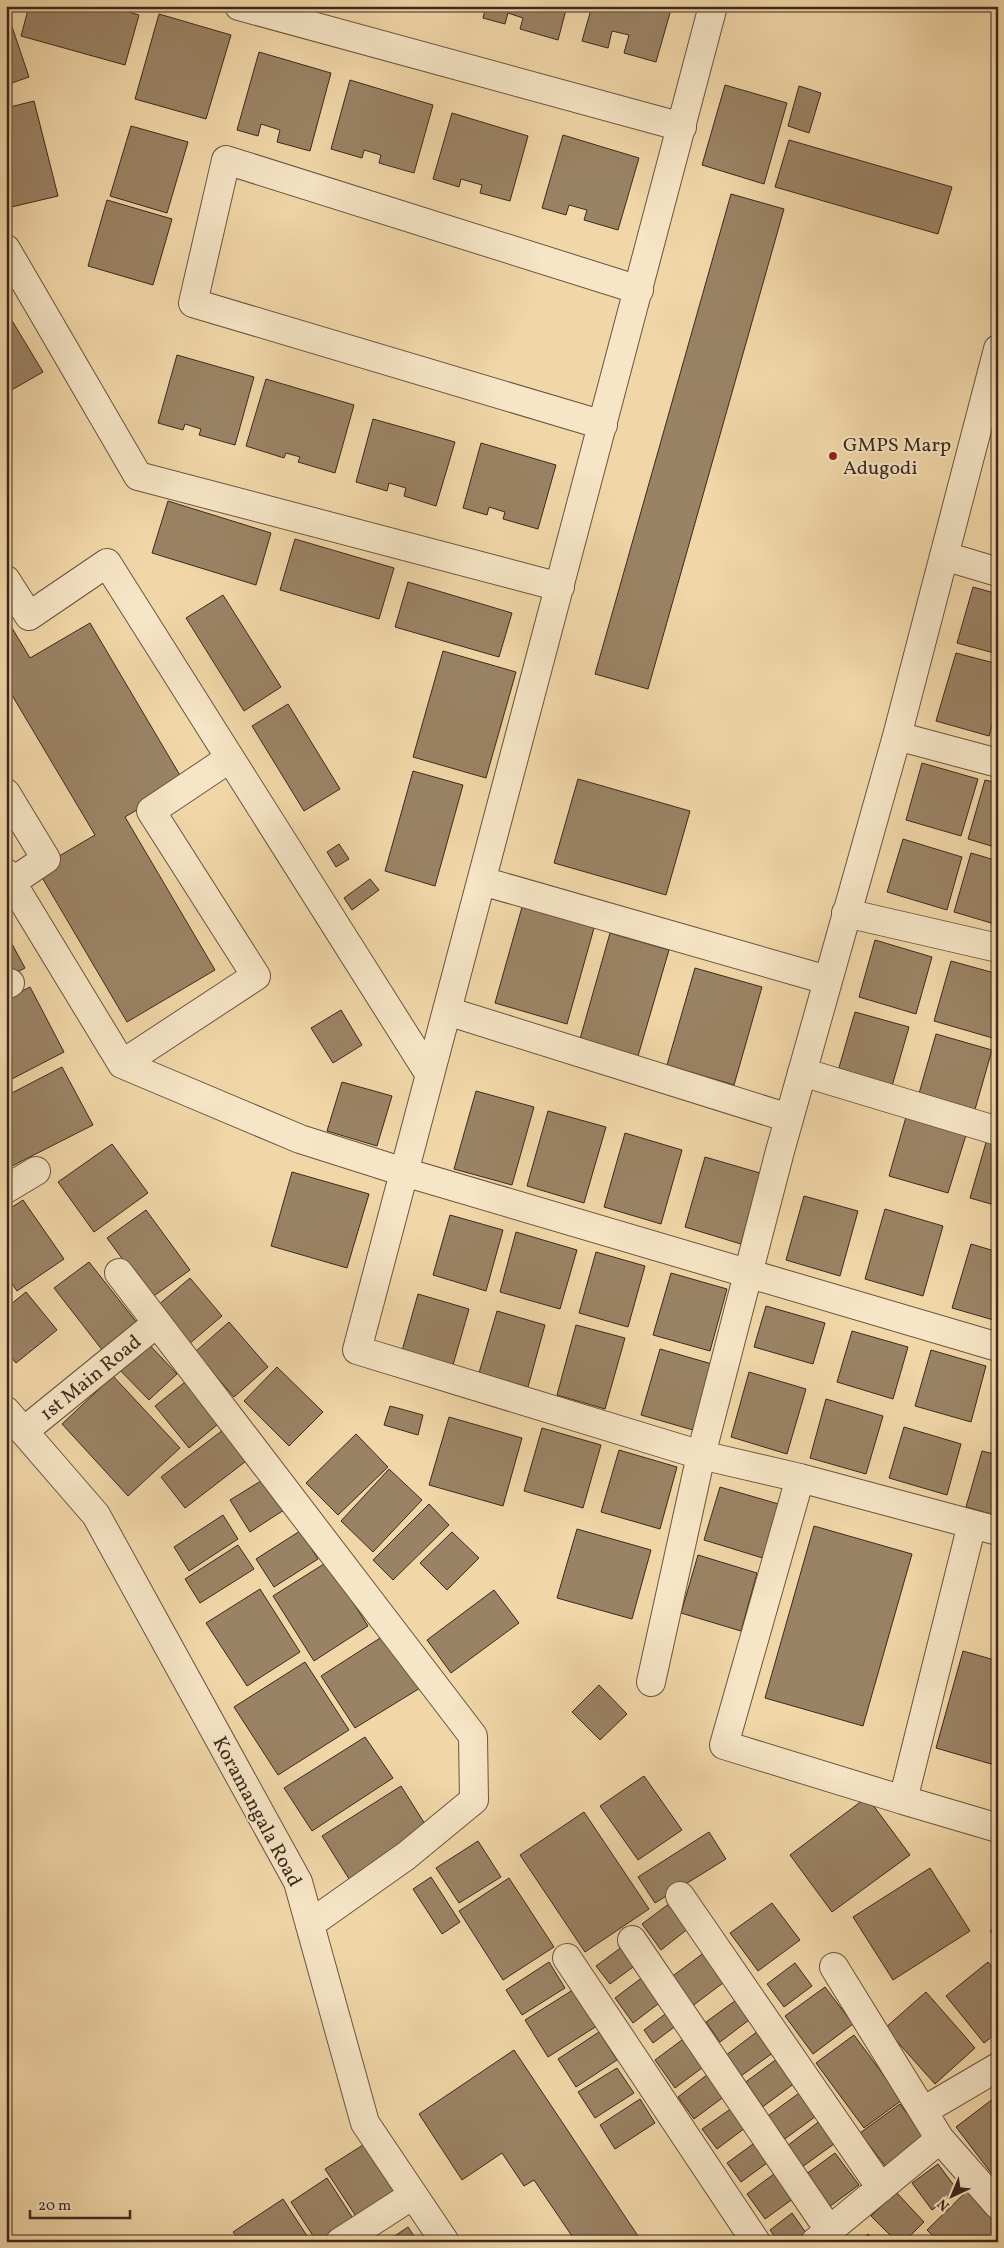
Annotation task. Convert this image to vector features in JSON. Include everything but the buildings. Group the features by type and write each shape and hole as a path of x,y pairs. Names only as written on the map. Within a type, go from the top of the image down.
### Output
{"street":[{"path":"239,6 682,127"},
{"path":"714,6 356,1350 701,1455 800,1478 985,1528 903,1800"},
{"path":"603,425 194,303 226,160 639,290"},
{"path":"6,249 138,476 560,587"},
{"path":"651,1682 701,1455 748,1273 827,980 897,736 996,363"},
{"path":"944,556 998,572"},
{"path":"6,580 29,616 108,563 430,1075"},
{"path":"897,736 998,763"},
{"path":"122,1064 256,976 151,811 230,758"},
{"path":"6,792 46,859 9,878 122,1064 300,1138 404,1172 998,1347"},
{"path":"482,881 827,980"},
{"path":"846,913 998,948"},
{"path":"446,1012 789,1118"},
{"path":"802,1072 998,1130"},
{"path":"6,1189 36,1171"},
{"path":"119,1274 473,1736 474,1800 406,1856 310,1924"},
{"name":"1st Main Road","path":"15,1421 157,1323"},
{"name":"Koramangala Road","path":"15,1421 96,1515 298,1882 365,2123 445,2242"},
{"path":"800,1478 724,1745 998,1828"},
{"path":"680,1896 881,2188"},
{"path":"632,1940 822,2236 940,2139"},
{"path":"567,1958 756,2242"},
{"path":"834,1967 940,2139 998,2205"},
{"path":"922,2111 998,2067"},
{"path":"340,2242 413,2195"}],"place":[{"name":"GMPS Marp Adugodi","path":"833,456"}]}
